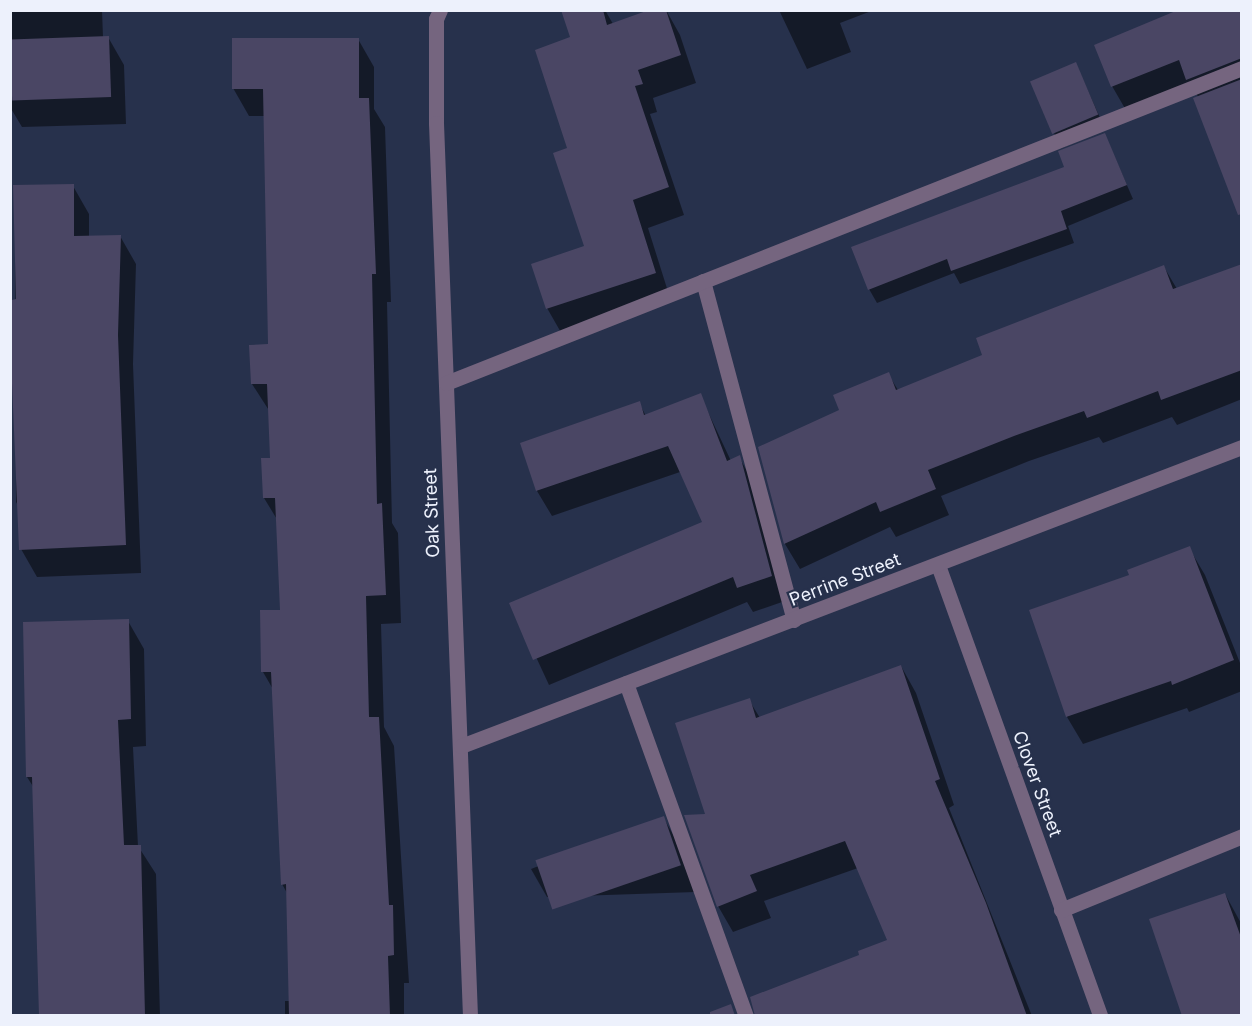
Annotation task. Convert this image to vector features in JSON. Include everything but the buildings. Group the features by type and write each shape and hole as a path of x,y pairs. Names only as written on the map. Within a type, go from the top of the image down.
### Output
{"street":[{"name":"Oak Street","path":"440,10 436,19 436,123 470,1016"},
{"path":"446,383 1242,68"},
{"path":"703,281 794,620"},
{"name":"Perrine Street","path":"461,746 1242,447"},
{"name":"Clover Street","path":"938,565 1100,1016"},
{"path":"626,683 746,1016"},
{"path":"1061,910 1242,836"}]}
